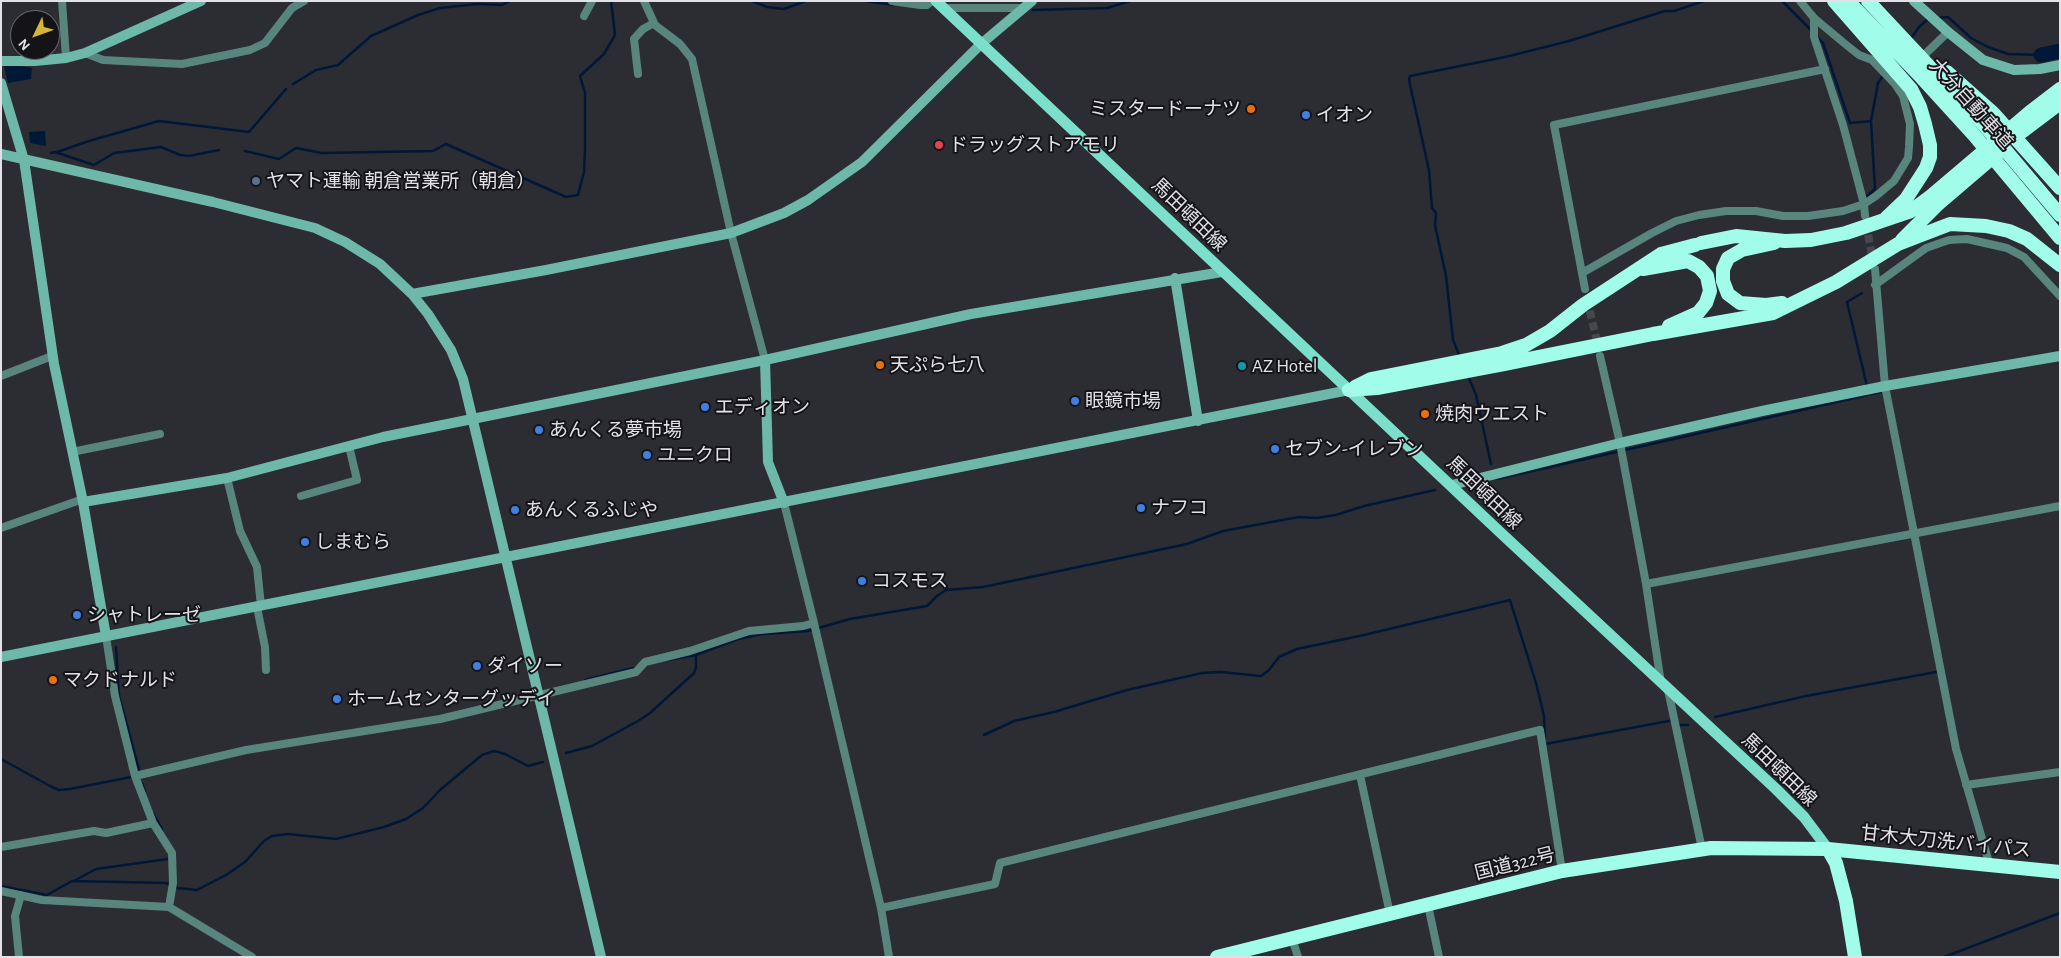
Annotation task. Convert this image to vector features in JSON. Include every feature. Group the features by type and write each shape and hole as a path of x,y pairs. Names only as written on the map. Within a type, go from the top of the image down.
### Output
{"highway":[{"path":"1834,1 1875,37 1911,88 1920,107 1930,145 1930,157 1920,178 1906,199 1880,222"},
{"name":"大分自動車道","path":"1848,1 1875,37 1931,70"},
{"name":"大分自動車道","path":"1868,1 1889,21 2005,160 2060,238"},
{"path":"1931,70 1993,113 2060,188"},
{"path":"1349,390 1371,379 1502,353 1526,345 1550,331 1583,305 1634,270 1661,254 1736,236 1784,241 1811,240 1846,233 1911,211 2030,112 2060,90"},
{"path":"1898,244 1937,205 2026,128 2060,103"},
{"name":"大分自動車道","path":"2005,160 2060,215"},
{"path":"1349,390 1378,388 1653,334 1773,313 1836,282 1898,244 1950,224 1986,226 2009,231 2026,238 2060,265"},
{"path":"1784,241 1742,250 1728,258 1723,269 1723,281 1728,294 1740,303 1766,305 1797,301"},
{"path":"1634,270 1688,261 1699,267 1707,276 1710,291 1706,304 1698,313 1653,334"},
{"name":"国道322号","path":"1217,957 1562,871 1702,849 1828,849"},
{"path":"1828,849 1836,863 1846,902 1855,957"},
{"name":"甘木大刀洗バイパス","path":"1828,849 2060,872"}],"main road":[{"name":"馬田頓田線","path":"937,4 1082,137 1222,272 1804,817 1828,849"}],"street":[{"path":"62,1 66,58"},
{"path":"85,53 104,60 182,64 250,50 265,43 292,8 304,1"},
{"path":"584,16 592,1"},
{"path":"644,1 654,23 680,44 692,59 731,233 765,360 768,462 784,503 815,627 882,908 889,957"},
{"path":"892,1 920,5 1029,5"},
{"path":"1582,274 1652,233 1676,222 1699,215 1726,211 1756,211 1783,216 1808,216 1843,211 1864,204 1894,181 1908,158 1910,124 1903,96 1895,84 1872,60 1858,55 1814,18 1800,1"},
{"path":"1914,1 1983,60 2014,70 2040,69 2060,65"},
{"path":"1,60 35,61 66,58 85,53 196,2"},
{"path":"412,294 546,270 731,233 784,213 838,181 862,162 981,44 1029,5"},
{"path":"1814,18 1814,37 1843,125 1864,204 1865,216"},
{"path":"638,74 634,39 643,29 654,23"},
{"path":"1895,84 1948,32"},
{"path":"1585,289 1554,125 1825,69"},
{"path":"1,83 24,160 52,356 83,501 115,696 136,776 153,822 172,853 172,885 169,907"},
{"path":"1,154 213,202 315,228 345,242 373,259 412,294 434,322 451,350 463,379 474,420 601,957"},
{"path":"1875,285 1926,248 1949,240 1967,239 2007,248 2024,257 2060,296"},
{"path":"1875,268 1875,285 1886,386 1914,533 1956,749 1990,866"},
{"path":"1,528 83,501 227,478 349,446 765,360 971,314 1175,278 1222,272"},
{"path":"1175,278 1198,421"},
{"path":"1,376 52,356"},
{"path":"1600,356 1620,443 1665,687 1702,849"},
{"path":"1452,486 1620,443 1868,389 2060,356"},
{"path":"1,657 1349,390"},
{"path":"72,452 160,434"},
{"path":"301,496 357,480 349,446"},
{"path":"227,478 240,532 257,567 266,670"},
{"path":"1646,584 2060,506"},
{"path":"136,776 246,750 440,719 539,696 636,672 645,662 690,651 750,631 804,626 815,627"},
{"path":"882,908 995,884 1000,862 1540,730 1562,871"},
{"path":"1966,785 2060,772"},
{"path":"1360,775 1390,914"},
{"path":"1,847 82,833 106,833 153,822"},
{"path":"1,891 21,896 65,902 169,907 252,957"},
{"path":"19,957 15,916 21,896"},
{"path":"1428,905 1439,957"},
{"path":"1292,938 1298,957"}],"water":[{"path":"7,64 32,68 31,79 8,83 4,66"},
{"path":"45,131 46,146 30,143 29,132"}],"waterway":[{"path":"293,84 316,70 338,65 371,36 418,15 440,8 477,4 502,5 510,1"},
{"path":"245,151 279,159 296,148 322,153 433,151 446,144 566,197 578,195 584,172 585,149 585,93 580,76 604,54 615,35 611,1"},
{"path":"752,1 767,7 784,9 806,1"},
{"path":"865,1 893,5"},
{"path":"1033,10 1107,8 1130,1"},
{"path":"1460,357 1453,340 1446,276 1435,225 1436,213 1432,208 1429,170 1409,80 1410,76 1505,57 1569,41 1704,1"},
{"path":"1782,1 1811,30"},
{"path":"1937,18 1948,17 1971,38 1988,47 2008,54 2041,55"},
{"path":"1910,40 1919,27 1929,18"},
{"path":"1816,36 1823,43 1850,123 1871,121"},
{"path":"2041,55 2060,51"},
{"path":"1864,199 1875,189 1871,121 1878,83 1884,74"},
{"path":"57,152 159,121 249,132 286,89"},
{"path":"51,153 55,152 94,165 114,153 161,147 180,155 189,156 219,150"},
{"path":"1862,293 1847,302 1867,386"},
{"path":"1468,376 1476,395 1491,464"},
{"path":"1497,479 1881,392"},
{"path":"566,753 592,746 638,721 650,713 694,673 696,655 738,639 762,634 808,631 850,619 927,606 946,590 983,587 1187,544 1223,531 1299,517 1317,518 1336,515 1364,506 1435,490"},
{"path":"984,735 1014,721 1054,712 1127,690 1202,673 1221,672 1261,676 1269,670 1279,657 1297,649 1510,600 1536,683 1544,716 1545,738"},
{"path":"116,647 119,696 140,773"},
{"path":"668,660 696,655"},
{"path":"585,680 633,668"},
{"path":"1715,717 1806,696 1936,672"},
{"path":"1545,744 1674,720"},
{"path":"1679,725 1688,725"},
{"path":"1,886 47,895 72,881 166,883 178,888 197,890 226,875 245,862 264,841 272,836 288,834 336,839 384,827 406,819 423,808 440,790 482,755 494,751 505,754 528,766 543,762"},
{"path":"1,759 59,790 131,777"},
{"path":"142,783 145,791"},
{"path":"153,813 162,829"},
{"path":"74,881 96,869 168,859"},
{"path":"1944,957 2060,913"}],"tunnel":[{"path":"1866,223 1873,261"},
{"path":"1587,299 1598,346"}],"place":[{"name":"ミスタードーナツ","path":"1251,109"},
{"name":"イオン","path":"1306,115"},
{"name":"ドラッグストアモリ","path":"939,145"},
{"name":"ヤマト運輸 朝倉営業所（朝倉）","path":"256,181"},
{"name":"天ぷら七八","path":"880,365"},
{"name":"AZ Hotel","path":"1242,366"},
{"name":"眼鏡市場","path":"1075,401"},
{"name":"エディオン","path":"705,407"},
{"name":"焼肉ウエスト","path":"1425,414"},
{"name":"あんくる夢市場","path":"539,430"},
{"name":"セブン-イレブン","path":"1275,449"},
{"name":"ユニクロ","path":"647,455"},
{"name":"ナフコ","path":"1141,508"},
{"name":"あんくるふじや","path":"515,510"},
{"name":"しまむら","path":"305,542"},
{"name":"コスモス","path":"862,581"},
{"name":"シャトレーゼ","path":"77,615"},
{"name":"ダイソー","path":"477,666"},
{"name":"マクドナルド","path":"53,680"},
{"name":"ホームセンターグッデイ","path":"337,699"}]}
